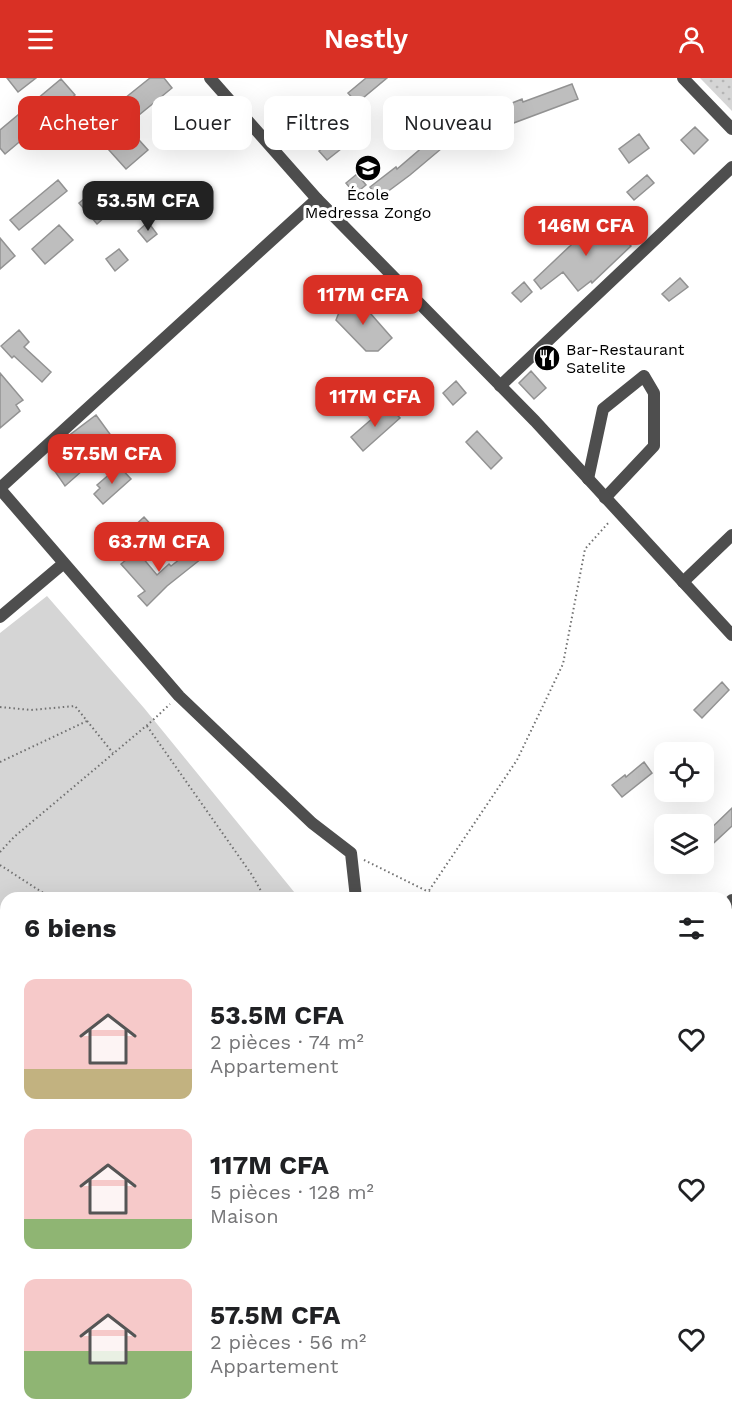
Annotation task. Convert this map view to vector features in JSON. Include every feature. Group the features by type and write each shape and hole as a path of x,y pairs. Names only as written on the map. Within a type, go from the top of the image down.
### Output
{"street":[{"path":"210,78 317,199 500,386 732,635"},
{"path":"683,78 732,129"},
{"path":"500,386 732,166"},
{"path":"317,199 0,488 178,696 312,823 351,853 355,892"},
{"path":"588,479 603,409 644,376 654,393 654,446 605,498"},
{"path":"682,582 732,535"},
{"path":"0,616 64,563"}],"path":[{"path":"351,853 428,891 517,760 563,664 585,549 618,512"},
{"path":"0,852 14,837 147,726 178,696"},
{"path":"0,707 31,710 75,706 113,753"},
{"path":"0,762 87,721"},
{"path":"147,726 262,892"},
{"path":"0,865 42,892"}],"shaded area":[{"path":"700,78 732,78 732,111"},
{"path":"47,596 144,708 294,892 0,892 0,633"}],"building":[{"path":"7,78 36,78 18,92"},
{"path":"150,78 164,78 172,88 162,96 152,96 152,104 140,114 140,96 128,96"},
{"path":"366,78 387,78 365,96 351,96 348,93"},
{"path":"61,79 75,95 74,96 41,96"},
{"path":"572,84 578,99 514,123 514,102 522,99 523,102"},
{"path":"18,115 18,143 5,154 0,148 0,130"},
{"path":"695,127 708,140 694,154 681,140"},
{"path":"639,134 649,148 629,163 619,149"},
{"path":"140,141 148,150 126,169 109,150 140,150"},
{"path":"320,150 340,150 327,160"},
{"path":"419,150 440,150 379,198 370,187 396,167 397,169"},
{"path":"357,174 366,185 355,194 346,183"},
{"path":"647,175 654,183 634,200 627,192"},
{"path":"58,180 67,191 19,230 10,220"},
{"path":"98,187 115,208 97,224 79,203"},
{"path":"601,218 621,240 623,238 631,246 592,283 591,281 578,291 563,272 541,289 534,280 571,245 569,243"},
{"path":"148,222 157,234 147,242 138,231"},
{"path":"59,225 73,240 45,264 32,249"},
{"path":"0,238 15,256 0,269"},
{"path":"119,249 128,260 115,271 106,259"},
{"path":"680,278 688,287 669,301 662,294"},
{"path":"524,282 532,292 521,302 512,293"},
{"path":"356,297 392,338 378,351 366,351 336,320 340,310"},
{"path":"19,330 29,342 24,347 51,372 42,382 1,346"},
{"path":"531,371 546,388 534,399 519,383"},
{"path":"0,373 23,400 16,405 20,411 0,428"},
{"path":"456,381 466,393 453,405 443,393"},
{"path":"388,405 400,418 363,451 351,437"},
{"path":"96,415 126,456 120,461 109,447 65,486 54,470 81,447 71,434"},
{"path":"477,431 502,458 491,469 466,442"},
{"path":"119,466 131,479 103,504 94,494 100,488 97,485"},
{"path":"144,517 155,529 141,543 129,531"},
{"path":"198,545 206,555 167,586 147,606 138,596 145,591 121,564 137,551 157,575"},
{"path":"722,682 729,690 702,718 694,710"},
{"path":"644,762 652,773 622,797 612,785"},
{"path":"732,808 732,826 714,843 714,825"}],"place":[{"name":"École Medressa Zongo","path":"368,168"},
{"name":"Bar-Restaurant Satelite","path":"547,358"}]}
